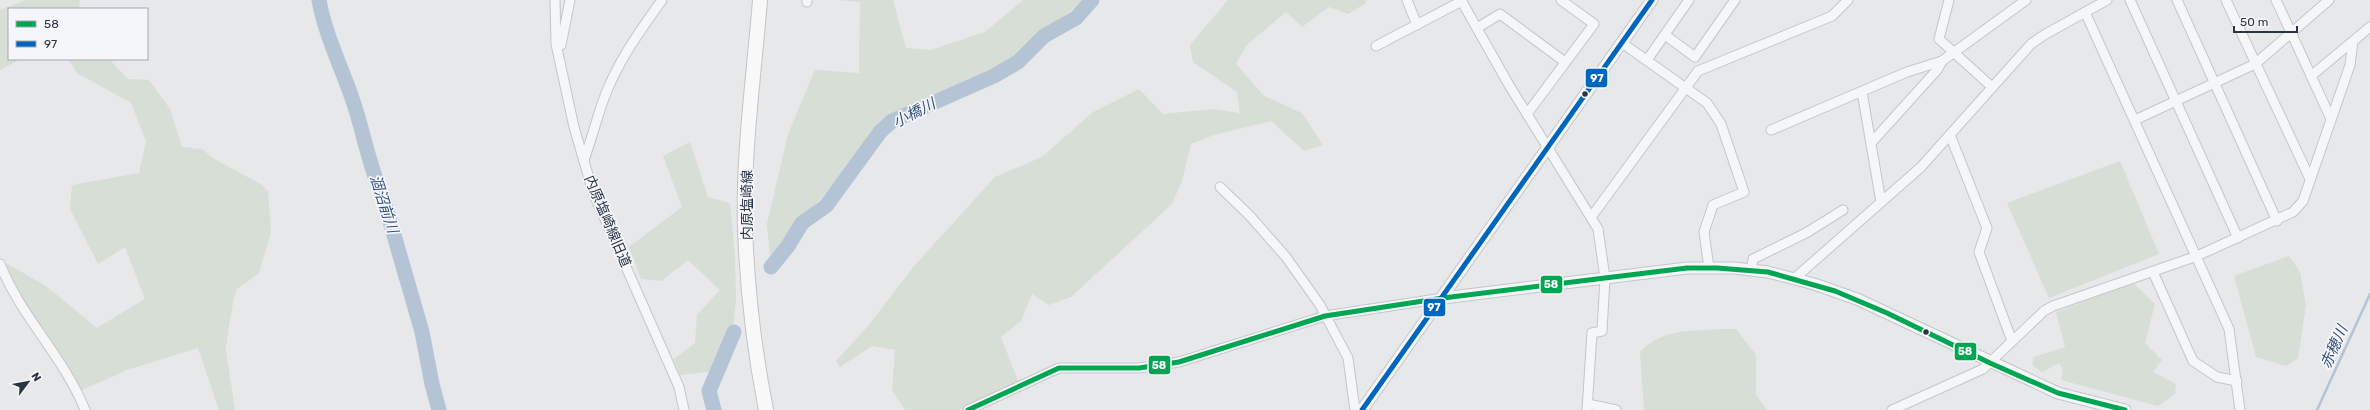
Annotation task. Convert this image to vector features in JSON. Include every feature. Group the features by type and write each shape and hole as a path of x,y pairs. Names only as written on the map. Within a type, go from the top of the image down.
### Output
{"main road":[{"name":"内原塩崎線","path":"760,0 748,140 745,226 751,323 766,410"}],"street":[{"name":"内原塩崎線旧道","path":"555,0 556,44 574,127 593,192 679,387 684,410"},
{"path":"560,61 561,38 570,0"},
{"path":"584,160 603,101 615,72 628,48 662,0"},
{"path":"1407,0 1417,25"},
{"path":"1527,114 1594,24 1561,0"},
{"path":"1647,60 1689,0"},
{"path":"1665,35 1695,56 1735,0"},
{"path":"1592,216 1698,71 1832,16 1848,0"},
{"path":"1949,0 1939,39 1992,87"},
{"path":"1771,130 1907,72 1942,61 2026,0"},
{"path":"1795,278 1921,167 2031,44 2107,0"},
{"path":"2130,0 2238,238"},
{"path":"2177,0 2216,83 2277,221"},
{"path":"2226,0 2310,179"},
{"path":"2276,0 2331,119"},
{"path":"2135,120 2255,64 2329,0"},
{"path":"1376,46 1461,1 1548,149 1592,216 1598,229 1604,278 1602,330 1592,333 1587,407 1616,410"},
{"path":"1362,410 1548,149 1622,43 1648,2"},
{"path":"2085,12 2229,329 2240,410"},
{"path":"1477,28 1500,14 1566,62"},
{"path":"2311,76 2370,27"},
{"path":"1892,410 1975,373 1990,363 2044,311 2053,306 2197,256 2277,221 2293,212 2303,201 2350,65 2353,42"},
{"path":"1622,43 1708,103 1720,124 1744,192 1713,205 1704,232 1709,268"},
{"path":"1872,142 1937,70 1942,61"},
{"path":"1862,92 1872,142 1881,202"},
{"path":"1950,135 1987,228 1979,252 2012,341"},
{"path":"1220,187 1250,216 1286,257 1312,292 1348,358 1355,410"},
{"path":"1751,270 1754,259 1806,233 1843,210"},
{"path":"0,264 16,299 63,368 85,410"},
{"path":"968,410 1059,368 1139,368 1179,362 1325,316 1443,298 1604,278 1709,268 1751,270 1795,278 1857,299 1990,363 2058,393 2125,410"},
{"path":"2153,272 2193,361 2217,377 2237,381"}],"shaded area":[{"path":"26,0 80,0 79,8 8,8 8,60 19,60 0,70 0,10"},
{"path":"837,0 893,0 906,48 931,50 985,32 1023,0 1083,0 1009,64 908,107 873,129 834,183 770,256 767,224 788,134 815,70 859,73 860,2"},
{"path":"1228,0 1367,0 1366,3 1348,14 1329,7 1302,27 1286,12 1247,45 1236,64 1264,96 1302,113 1323,145 1304,151 1271,121 1214,135 1191,144 1182,181 1172,204 1071,297 1049,305 1032,294 1021,321 1001,337 1018,381 959,410 905,410 892,390 895,350 872,346 840,367 836,361 868,326 914,266 995,177 1042,157 1093,112 1139,89 1163,114 1214,109 1240,113 1237,92 1193,62 1190,45"},
{"path":"69,60 110,60 128,79 149,80 170,109 182,147 203,149 211,157 262,185 268,191 271,232 259,273 237,289 229,325 226,350 235,410 219,410 198,348 127,370 80,391 17,291 6,263 46,286 97,328 145,299 125,247 98,264 70,209 72,185 139,173 146,141 131,103 77,73"},
{"path":"690,142 708,197 730,203 735,255 736,300 733,328 722,342 714,371 680,375 674,359 695,343 697,315 720,290 688,260 661,281 641,279 629,247 682,207 663,156"},
{"path":"2120,161 2159,254 2049,298 2007,203"},
{"path":"2289,256 2300,272 2306,305 2298,358 2286,366 2256,357 2234,276"},
{"path":"2133,283 2155,304 2145,343 2162,360 2153,372 2176,384 2175,394 2158,406 2061,380 2063,370 2059,363 2042,372 2032,365 2034,357 2065,347 2056,312"},
{"path":"1736,329 1756,355 1756,395 1767,410 1644,410 1640,352 1649,344 1667,335 1686,331"}],"waterway":[{"name":"涸沼前川","path":"319,0 325,26 349,89 370,162 383,197 422,332 432,384 439,410"},
{"name":"小橋川","path":"771,267 788,246 802,223 826,206 880,132 892,121 994,76 1018,62 1044,36 1076,18 1092,0"},
{"name":"赤穂川","path":"2317,410 2370,294"},
{"name":"小橋川","path":"714,410 709,391 734,332"}],"transit line":[{"name":"97","path":"1362,410 1652,0"},
{"name":"58","path":"968,410 1059,368 1139,368 1179,362 1325,316 1443,298 1687,268 1717,268 1768,272 1835,291 1887,313 1990,363 2058,393 2125,410"}]}
